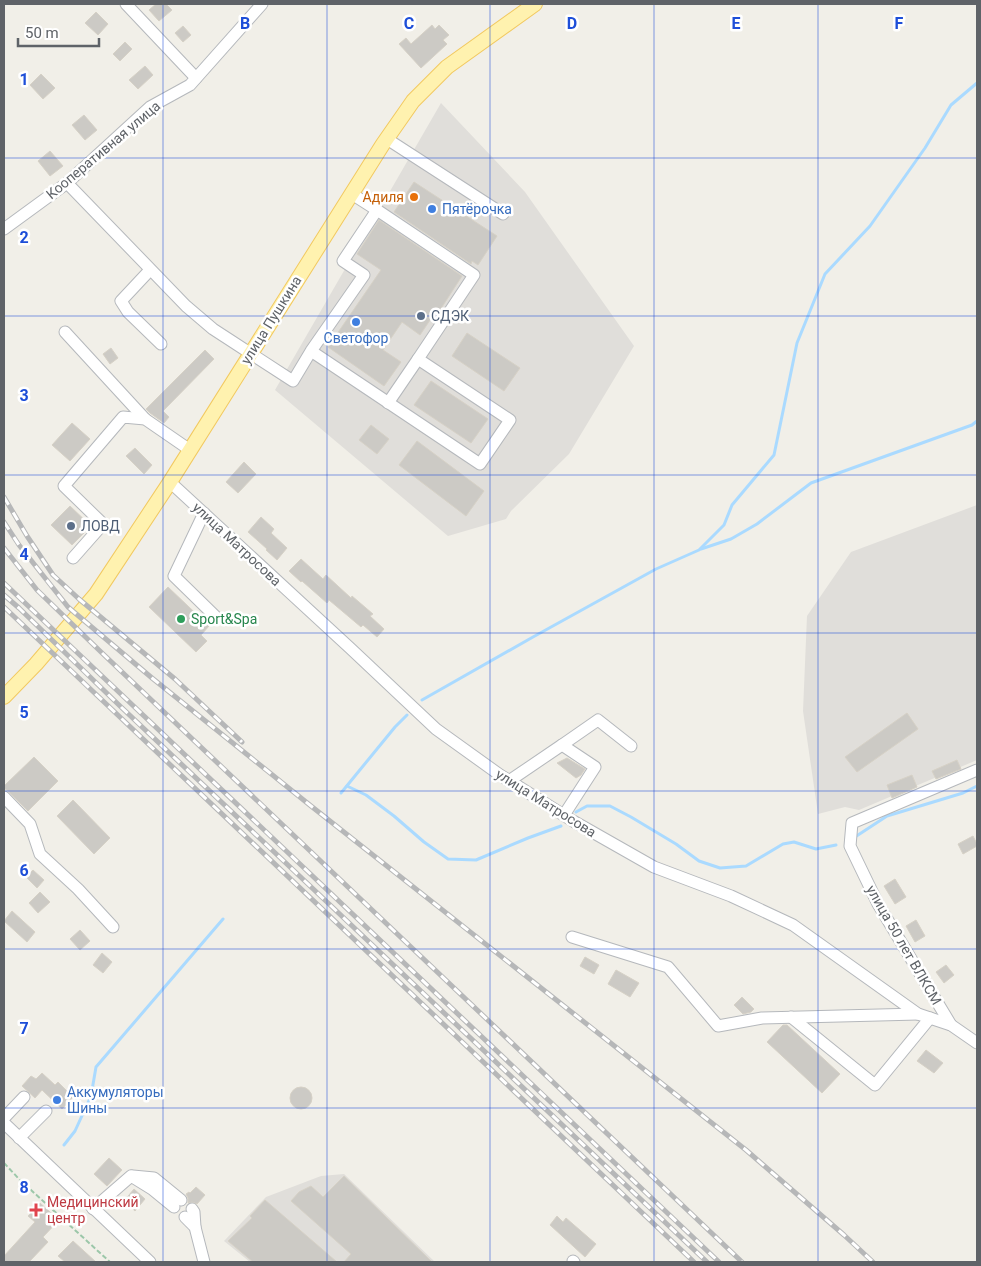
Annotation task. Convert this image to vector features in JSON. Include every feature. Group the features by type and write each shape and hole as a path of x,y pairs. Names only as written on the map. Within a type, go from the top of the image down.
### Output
{"main road":[{"name":"улица Пушкина","path":"4,697 36,664 96,594 170,482 352,194 414,101 447,67 535,4"}],"street":[{"path":"126,4 196,78"},
{"name":"Кооперативная улица","path":"4,229 67,183 150,107 190,85 262,4"},
{"path":"387,140 503,214"},
{"path":"67,183 186,306 213,328 293,380 364,275 344,261 377,210"},
{"path":"352,194 474,275 388,403"},
{"path":"150,270 121,301 128,312 161,344"},
{"path":"65,332 145,419 190,450"},
{"path":"311,351 480,464 510,420 418,359"},
{"path":"73,558 103,524 64,486 123,418 145,419"},
{"name":"улица Матросова","path":"170,482 436,729 510,781 564,815 654,867 731,896 794,925 918,1014 951,1025 977,1043"},
{"path":"204,513 174,576 217,618"},
{"path":"510,781 598,720 631,746"},
{"path":"562,745 595,767 564,815"},
{"name":"улица 50 лет ВЛКСМ","path":"951,1025 878,904 850,846 852,822 977,770"},
{"path":"4,797 30,824 40,854 78,889 113,927"},
{"path":"572,937 668,967 718,1026 762,1018 918,1014"},
{"path":"791,1017 875,1085 930,1018"},
{"path":"4,1118 24,1097"},
{"path":"19,1138 46,1111"},
{"path":"4,1123 150,1262"},
{"path":"93,1208 131,1176 177,1203"},
{"path":"188,1213 194,1212 195,1226 204,1262"}],"path":[{"path":"4,1163 20,1180 110,1262"}],"shaded area":[{"path":"441,103 525,192 634,346 569,454 511,511 506,519 448,536 275,390"},
{"path":"977,505 977,760 859,810 845,807 818,814 803,711 807,616 851,552"},
{"path":"344,1174 435,1262 250,1262 224,1241 266,1197 321,1176"}],"building":[{"path":"156,4 166,4 172,10 159,21 149,10"},
{"path":"96,12 108,24 98,35 85,23"},
{"path":"432,25 435,29 439,25 449,35 443,40 447,44 421,68 399,44 406,38 411,44"},
{"path":"183,26 191,35 183,42 175,33"},
{"path":"125,42 132,49 120,61 113,54"},
{"path":"145,66 153,75 138,89 129,80"},
{"path":"41,74 55,88 43,99 30,85"},
{"path":"84,115 97,130 85,140 72,125"},
{"path":"50,151 63,166 50,176 38,161"},
{"path":"414,182 497,236 478,265 472,261 471,264 394,212"},
{"path":"379,220 462,276 440,310 438,308 420,335 402,322 383,350 401,362 384,386 328,347 381,270 357,254"},
{"path":"467,333 520,368 504,391 452,356"},
{"path":"111,348 118,358 110,364 103,354"},
{"path":"205,350 214,359 163,411 169,417 164,423 146,409"},
{"path":"431,381 488,419 471,443 414,405"},
{"path":"72,423 90,439 70,461 52,445"},
{"path":"371,425 389,439 377,454 359,440"},
{"path":"417,441 484,491 466,516 399,465"},
{"path":"135,448 152,465 144,474 126,456"},
{"path":"244,462 256,474 238,493 226,482"},
{"name":"ЛОВД","path":"70,506 91,526 72,545 51,525"},
{"path":"261,517 274,529 271,533 287,548 277,560 248,532"},
{"path":"301,559 323,579 326,575 351,598 352,596 373,614 370,616 384,629 377,637 363,625 361,627 329,600 327,603 289,571"},
{"path":"168,587 209,626 201,635 207,641 196,652 149,607"},
{"path":"907,713 918,729 857,772 845,757"},
{"path":"34,757 58,781 28,811 4,786"},
{"path":"567,758 585,769 581,775 576,778 557,763"},
{"path":"957,760 961,769 936,779 932,771"},
{"path":"912,775 917,787 892,798 887,785"},
{"path":"73,800 110,838 94,854 57,816"},
{"path":"973,836 977,846 963,854 958,844"},
{"path":"33,870 44,880 37,888 26,877"},
{"path":"895,879 906,897 895,904 884,886"},
{"path":"40,892 50,902 38,913 29,903"},
{"path":"12,911 35,932 27,942 4,921"},
{"path":"916,920 925,936 915,942 906,926"},
{"path":"80,930 90,941 80,950 70,939"},
{"path":"102,953 112,962 103,973 93,965"},
{"path":"585,957 599,965 594,974 580,966"},
{"path":"946,965 954,975 944,983 936,972"},
{"path":"616,970 639,983 630,997 608,984"},
{"path":"742,997 754,1009 751,1012 743,1014 734,1005"},
{"path":"783,1025 787,1025 840,1074 822,1093 767,1042"},
{"path":"926,1050 943,1063 934,1073 917,1061"},
{"path":"42,1073 55,1085 58,1082 73,1097 62,1109 42,1090 35,1098 22,1086 31,1076 36,1079"},
{"path":"297,1087 305,1087 312,1094 312,1102 305,1109 297,1109 290,1102 290,1094"},
{"path":"109,1158 122,1170 107,1186 94,1174"},
{"path":"344,1176 432,1262 344,1262 351,1254 291,1201 299,1192 311,1186 323,1197"},
{"path":"196,1187 205,1195 197,1204 188,1203 186,1194"},
{"path":"134,1189 145,1199 135,1211 124,1201"},
{"path":"265,1200 337,1262 253,1262 228,1241 252,1218 250,1216"},
{"path":"40,1203 59,1220 43,1237 48,1242 29,1262 4,1262 4,1256 35,1222 28,1216 31,1213 30,1208"},
{"path":"557,1216 563,1222 566,1218 596,1244 585,1257 550,1225"},
{"path":"73,1241 96,1262 65,1262 58,1256"}],"waterway":[{"path":"422,700 656,569 699,550 724,525 732,505 774,455 797,343 825,274 870,226 925,148 951,105 977,83"},
{"path":"701,549 731,539 757,524 811,483 972,425 977,421"},
{"path":"341,793 407,715"},
{"path":"347,786 366,795 448,859 476,860 561,826"},
{"path":"855,837 887,816 963,793 977,786"},
{"path":"576,812 587,806 610,806 676,844 699,861 720,868 746,866 783,844 794,842 816,849 836,845"},
{"path":"64,1145 75,1131 91,1096 96,1067 223,919"}],"railway":[{"path":"4,497 53,575 175,679 242,742"},
{"path":"4,522 19,545 68,607 152,678 311,806 746,1150 873,1262"},
{"path":"4,548 37,590 101,652 742,1262"},
{"path":"4,583 719,1262"},
{"path":"4,595 707,1262"},
{"path":"4,607 694,1262"}],"place":[{"name":"Адиля","path":"414,197"},
{"name":"Пятёрочка","path":"432,209"},
{"name":"СДЭК","path":"421,316"},
{"name":"Светофор","path":"356,322"},
{"name":"ЛОВД","path":"71,526"},
{"name":"Sport&Spa","path":"181,619"},
{"name":"Аккумуляторы Шины","path":"57,1100"},
{"name":"Медицинский центр","path":"36,1210"}]}
